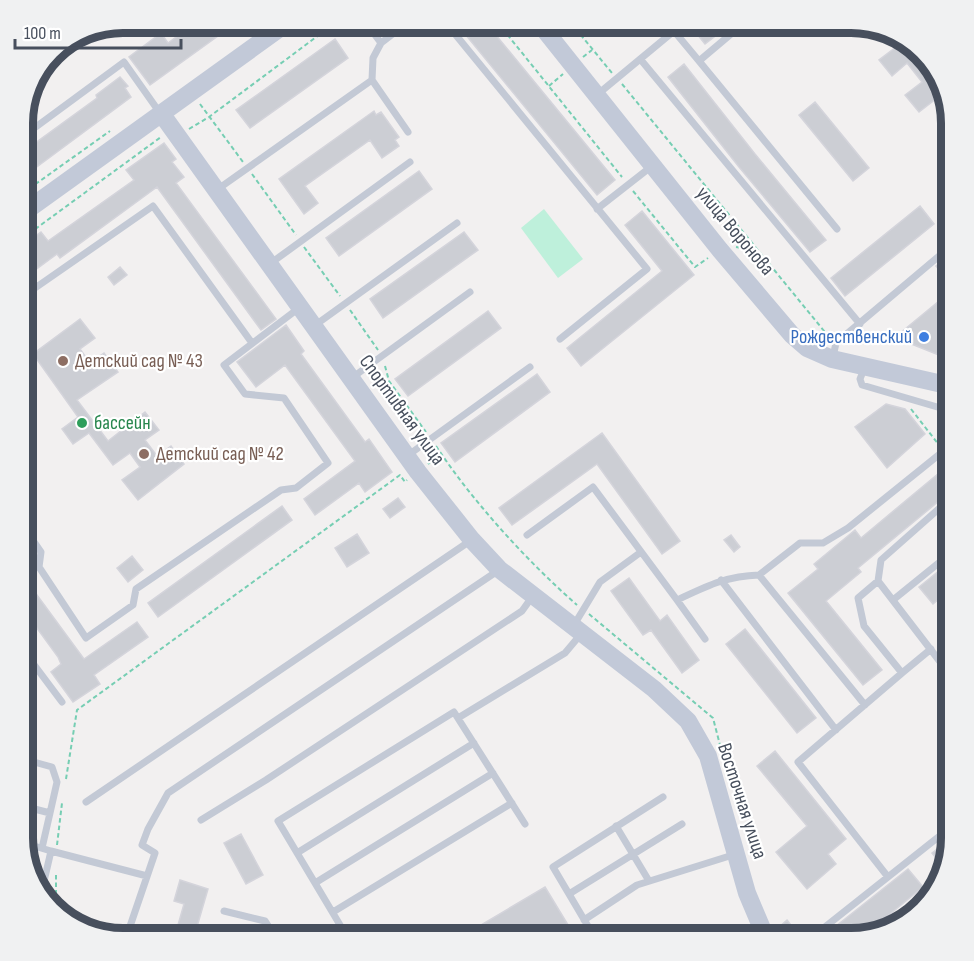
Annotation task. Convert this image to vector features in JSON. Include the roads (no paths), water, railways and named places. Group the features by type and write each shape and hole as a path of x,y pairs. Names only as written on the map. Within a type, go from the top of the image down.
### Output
{"street":[{"path":"33,206 161,113 257,33"},
{"name":"улица Воронова","path":"547,33 720,250 792,335 807,348 834,351 865,366 941,384"},
{"name":"Спортивная улица","path":"161,113 418,472 472,540 499,569 533,595 580,623 654,689"},
{"name":"Восточная улица","path":"654,689 688,721 708,756 747,892 762,928"}],"lane":[{"path":"374,33 381,43"},
{"path":"394,33 381,43 373,58 372,80 408,132"},
{"path":"454,33 647,269 560,339"},
{"path":"596,95 672,33"},
{"path":"676,33 837,229"},
{"path":"699,61 732,33"},
{"path":"641,60 860,324"},
{"path":"33,129 124,62 161,113"},
{"path":"216,190 372,80"},
{"path":"269,264 410,162"},
{"path":"597,209 652,166"},
{"path":"33,289 153,206 252,343"},
{"path":"314,326 457,223"},
{"path":"834,351 860,324 941,255"},
{"path":"351,378 470,292"},
{"path":"33,540 41,552 39,567 86,638 133,605 136,589 281,490 296,488 328,463 284,398 245,394 224,365 300,307"},
{"path":"865,366 860,378 862,385 941,408"},
{"path":"407,456 530,367"},
{"path":"676,600 721,580 759,575 800,543 823,543 848,528 941,453"},
{"path":"527,535 593,487 705,639"},
{"path":"902,673 864,626 858,598 878,581 881,560 941,507"},
{"path":"86,802 472,540"},
{"path":"458,718 565,653 600,582 640,552"},
{"path":"893,600 941,561"},
{"path":"130,928 156,853 141,845 168,794 499,569"},
{"path":"759,575 865,705"},
{"path":"721,580 836,730"},
{"path":"878,581 941,663"},
{"path":"201,820 435,669 522,610 533,595"},
{"path":"888,877 798,762 931,649"},
{"path":"33,664 62,702"},
{"path":"342,928 278,821 454,712 525,824"},
{"path":"297,853 474,743"},
{"path":"33,762 52,767 57,782 42,848"},
{"path":"315,883 493,773"},
{"path":"589,928 553,867 663,797"},
{"path":"333,912 512,803"},
{"path":"33,809 50,813"},
{"path":"569,894 682,824"},
{"path":"616,826 649,881"},
{"path":"825,928 941,835"},
{"path":"34,846 147,876"},
{"path":"44,881 54,851"},
{"path":"584,920 637,885 736,854"},
{"path":"224,911 265,921 269,928"}],"place":[{"name":"Рождественский","path":"924,337"},
{"name":"Детский сад № 43","path":"63,361"},
{"name":"бассейн","path":"82,423"},
{"name":"Детский сад № 42","path":"144,454"}]}
